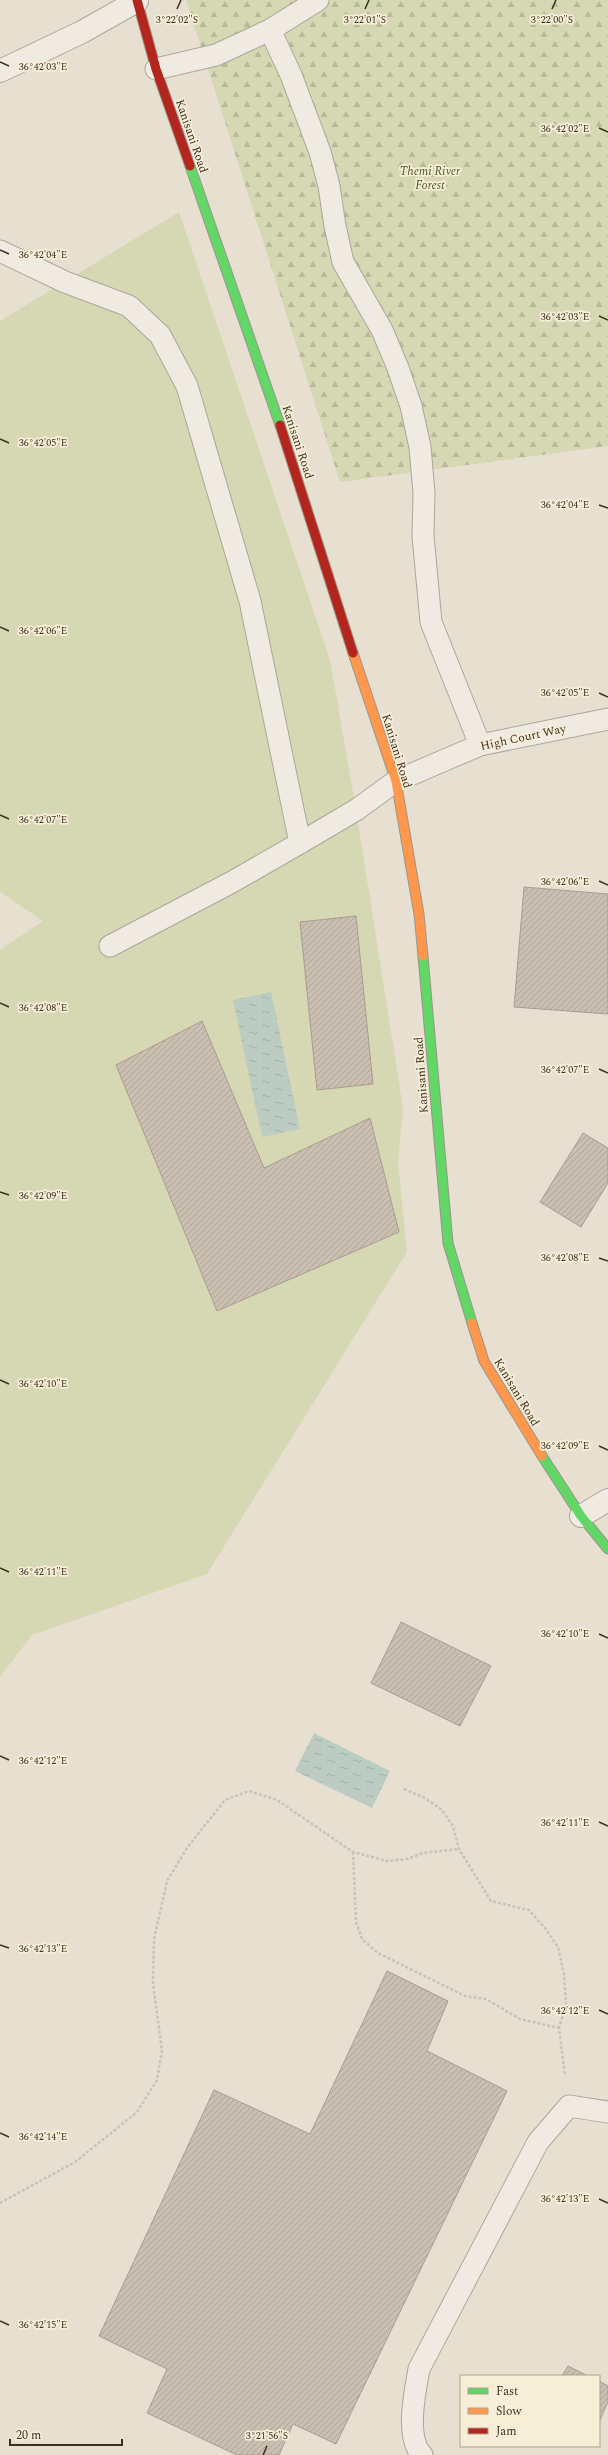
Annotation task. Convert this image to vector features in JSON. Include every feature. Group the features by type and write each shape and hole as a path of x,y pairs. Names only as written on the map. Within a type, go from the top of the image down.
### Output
{"street":[{"name":"Kanisani Road","path":"137,0 156,69 274,407 329,582 396,781 420,914 448,1243 484,1361 517,1417 581,1516 608,1549"},
{"path":"0,71 82,32 137,0"},
{"path":"581,1516 608,1500"}],"lane":[{"path":"156,69 216,55 270,30 318,0"},
{"path":"270,30 291,75 320,152 329,186 335,226 343,262 382,330 398,368 411,406 420,448 424,493 423,536 431,622 480,745"},
{"path":"0,251 65,282 129,306 160,335 187,386 250,601 300,843"},
{"name":"High Court Way","path":"110,946 232,882 300,843 356,810 396,781 480,745 608,719"},
{"path":"422,2455 416,2449 412,2409 419,2369 538,2142 568,2106 608,2112"}],"path":[{"path":"404,1789 425,1798 442,1810 453,1826 460,1849 491,1901 529,1910 545,1928 558,1947 564,1974 566,2006 559,2028 568,2106"},
{"path":"0,2203 75,2162 137,2112 158,2080 162,2051 152,1984 154,1939 167,1881 187,1848 225,1800 249,1791 277,1800 353,1852 387,1862 407,1859 423,1853 460,1849"},
{"path":"353,1852 356,1922 362,1939 378,1953 465,1996 486,1999 520,2019 559,2028"}],"green space":[{"name":"Themi River Forest","path":"186,0 608,0 608,446 340,482"},
{"path":"179,212 330,660 356,810 403,1108 398,1162 407,1252 207,1574 32,1635 0,1677 0,950 43,921 0,892 0,321"}],"water":[{"path":"271,992 300,1129 262,1137 233,1000"},
{"path":"314,1733 390,1771 372,1808 295,1771"}],"building":[{"path":"524,887 608,894 608,1014 514,1007"},
{"path":"356,916 373,1084 317,1090 300,922"},
{"path":"202,1021 264,1168 370,1118 399,1232 217,1311 116,1065"},
{"path":"583,1133 608,1148 608,1183 581,1227 540,1202"},
{"path":"401,1622 491,1666 460,1726 371,1683"},
{"path":"387,1971 448,2001 427,2051 507,2091 336,2444 293,2424 279,2455 237,2455 147,2413 167,2369 99,2336 214,2090 310,2134"},
{"path":"568,2366 586,2375 563,2375"},
{"path":"600,2382 608,2386 608,2402 600,2420"}],"traffic: fast":[{"path":"190,166 280,425"},
{"path":"423,956 448,1243 472,1323"},
{"path":"542,1456 581,1516 608,1549"}],"traffic: slow":[{"path":"353,653 396,781 419,914 423,956"},
{"path":"472,1323 484,1361 542,1456"}],"traffic: jam":[{"path":"137,0 156,69 190,166"},
{"path":"280,425 353,653"}]}
